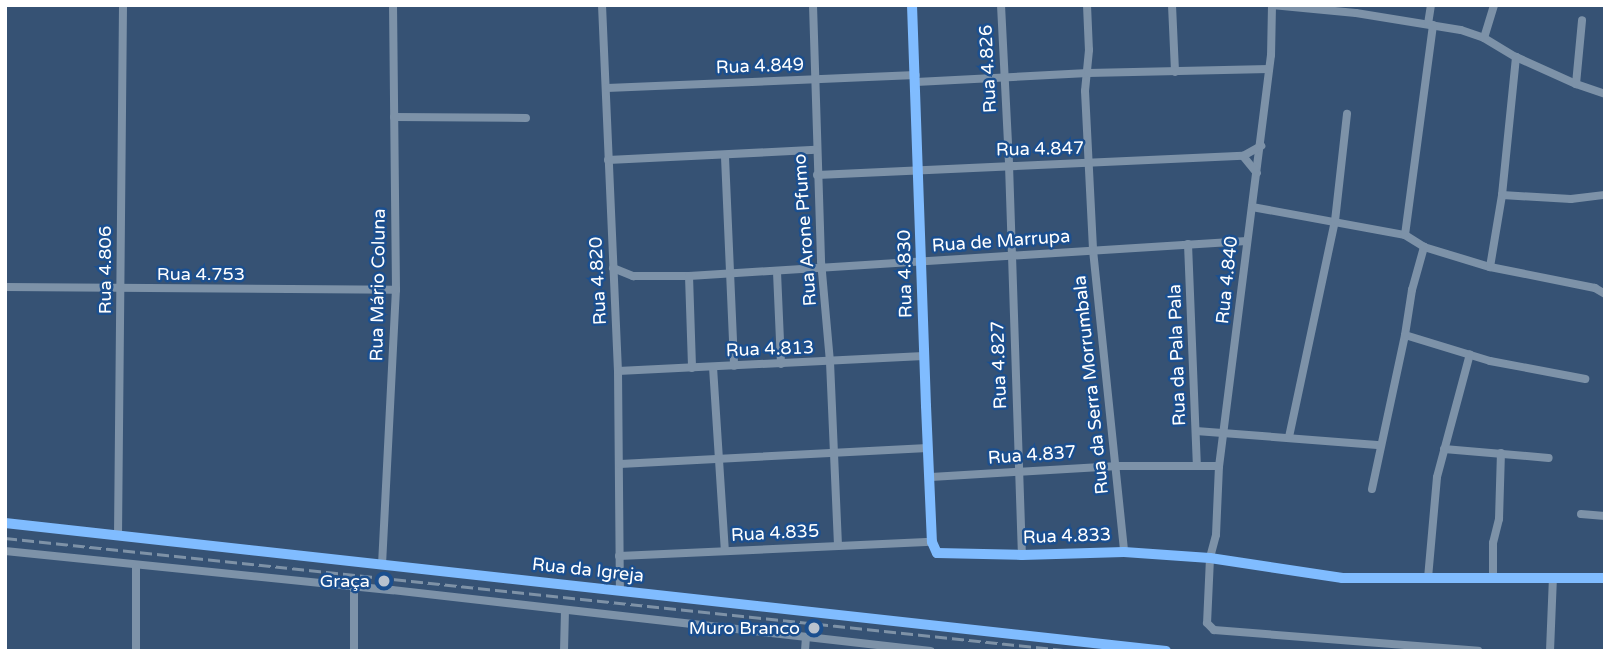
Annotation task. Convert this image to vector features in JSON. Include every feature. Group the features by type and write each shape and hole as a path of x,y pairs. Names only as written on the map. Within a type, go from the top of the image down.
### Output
{"street":[{"name":"Rua 4.806","path":"118,536 123,5"},
{"name":"Rua Mário Coluna","path":"382,565 396,290 393,5"},
{"name":"Rua 4.820","path":"603,5 618,371 620,591"},
{"name":"Rua Arone Pfumo","path":"813,5 817,175 830,362 838,546"},
{"name":"Rua 4.830","path":"912,5 932,541"},
{"name":"Rua 4.826","path":"1001,5 1011,256"},
{"name":"Rua da Serra Morrumbala","path":"1087,5 1088,73 1085,91 1093,250 1124,552"},
{"path":"1172,5 1175,72"},
{"path":"1272,5 1430,25 1484,38 1516,57 1605,94"},
{"name":"Rua 4.840","path":"1272,5 1261,146 1219,466 1216,536 1210,558 1207,623 1214,630 1478,651"},
{"path":"1405,235 1431,5"},
{"path":"1484,38 1494,5"},
{"path":"1576,84 1582,20"},
{"path":"1490,267 1502,195 1516,57"},
{"name":"Rua 4.849","path":"607,88 814,79 1004,78 1088,73 1269,69"},
{"path":"1289,437 1335,221 1347,114"},
{"path":"394,117 526,118"},
{"name":"Rua 4.847","path":"817,175 1243,156 1261,146"},
{"path":"608,160 725,157 816,150"},
{"path":"1243,156 1257,173"},
{"path":"725,157 734,366"},
{"path":"1502,195 1571,199 1605,195"},
{"path":"1252,207 1405,235 1424,247 1490,267 1595,288 1605,294"},
{"name":"Rua de Marrupa","path":"633,276 823,270 1247,241"},
{"name":"Rua da Pala Pala","path":"1188,244 1197,466"},
{"path":"1372,489 1412,290 1424,247"},
{"name":"Rua 4.827","path":"1011,256 1021,555"},
{"path":"613,268 633,276"},
{"path":"777,272 781,365"},
{"path":"615,286 633,276"},
{"path":"689,276 692,368"},
{"name":"Rua 4.753","path":"5,287 396,290"},
{"path":"1405,335 1490,361 1585,379"},
{"path":"1427,578 1437,477 1470,354"},
{"name":"Rua 4.813","path":"618,371 924,356"},
{"path":"713,367 725,551"},
{"path":"1196,431 1380,445"},
{"path":"620,464 928,449"},
{"path":"1444,449 1549,458"},
{"path":"1493,578 1493,542 1499,519 1501,453"},
{"name":"Rua 4.837","path":"931,477 1114,466 1219,466"},
{"path":"1581,514 1605,516"},
{"name":"Rua da Igreja","path":"5,523 1166,651"},
{"name":"Rua 4.833","path":"932,541 937,553 944,555 1124,552 1210,558 1342,578 1605,578"},
{"name":"Rua 4.835","path":"620,556 932,541"},
{"path":"5,551 136,567 354,586 931,651"},
{"path":"136,567 136,651"},
{"path":"1550,651 1553,577"},
{"path":"354,586 354,651"},
{"path":"564,651 565,611"},
{"path":"805,651 806,637"}],"railway":[{"path":"5,538 1073,651"}],"cycle path":[{"path":"912,5 932,542 937,553 1022,555 1124,552 1210,558 1342,578 1605,578"},
{"path":"5,523 1166,651"}],"place":[{"name":"Graça","path":"384,581"},
{"name":"Muro Branco","path":"814,628"}]}
